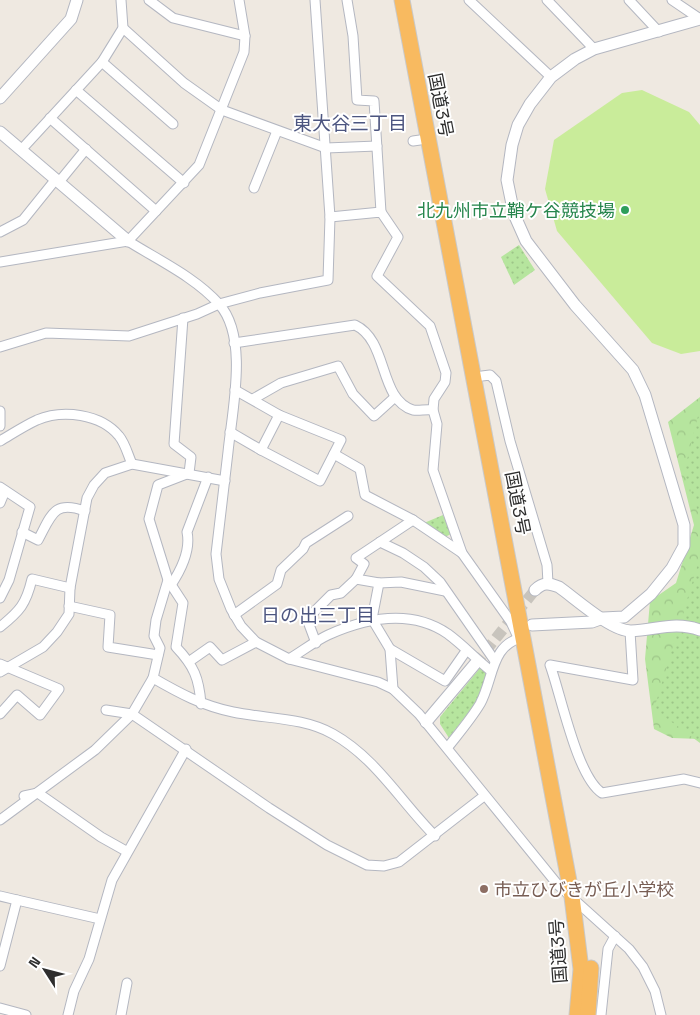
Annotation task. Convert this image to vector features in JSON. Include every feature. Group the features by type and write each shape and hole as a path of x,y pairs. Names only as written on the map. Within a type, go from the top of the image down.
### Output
{"highway":[{"name":"国道3号","path":"402,0 591,969 588,1015"},
{"name":"国道3号","path":"412,0 482,376 525,633"},
{"name":"国道3号","path":"577,1015 581,969 578,902"}],"street":[{"path":"0,98 71,19 77,0"},
{"path":"21,150 102,62 123,28 121,0"},
{"path":"149,0 173,18 245,36"},
{"path":"0,262 128,241 184,183 199,165 244,52 245,36 239,0"},
{"path":"0,347 46,333 129,336 219,304 260,293 328,280 330,217 315,0"},
{"path":"347,0 353,36 357,100 374,101 381,212 398,237 377,276 430,326 446,373 445,382 434,399 433,410 437,424 433,470 462,553 511,622 525,633"},
{"path":"469,0 480,3 551,78"},
{"path":"547,0 594,50"},
{"path":"629,0 659,32"},
{"path":"672,0 700,19"},
{"path":"448,747 482,702 499,652 525,633 592,622 604,618 624,617 651,594 672,568 684,546 684,524 645,395 633,370 575,305 526,241 514,214 507,180 512,145 518,125 530,104 551,78 576,59 594,50 700,19"},
{"path":"123,28 184,83 222,110 326,148 377,146"},
{"path":"102,62 173,124"},
{"path":"76,90 184,183"},
{"path":"50,118 156,211"},
{"path":"254,188 277,131"},
{"path":"0,132 128,241 192,282 219,304 229,319 234,343 236,390 216,554 219,579 234,615 241,626 256,642 289,659 378,682 392,689 426,722 448,747 484,796 558,885 616,936 643,967 655,991 661,1015"},
{"path":"0,232 23,220 86,149"},
{"path":"330,217 381,212"},
{"path":"183,318 174,444 191,457 189,473"},
{"path":"234,343 355,325 369,335 396,400 412,410 433,410"},
{"path":"253,399 282,383 338,366 353,394 374,416 395,397"},
{"path":"482,376 490,375 496,381 510,441 547,565 548,583"},
{"path":"230,432 260,450 320,480 341,440 279,415 236,390"},
{"path":"0,411 0,426"},
{"path":"260,450 279,415"},
{"path":"0,441 39,419 60,416 88,416 105,423 121,437 132,464"},
{"path":"334,454 360,469 365,495 413,520 462,553"},
{"path":"3,668 43,647 57,632 69,614 70,588 85,511 94,485 105,473 132,464 225,481"},
{"path":"189,473 158,485 149,519 169,582 183,603 176,647 190,661 200,686 201,704"},
{"path":"0,820 95,750 132,714 153,678 160,648 154,636 156,620 169,582 182,569 189,540 187,532 208,477"},
{"path":"0,503 2,489 30,506 9,580 0,598"},
{"path":"22,532 38,540 50,517 61,507 68,505 85,511"},
{"path":"234,615 278,584 281,570 303,549 306,543 348,516"},
{"path":"316,643 307,619 331,595 342,593 356,579 364,564 356,558 413,520"},
{"path":"380,542 403,553 424,567 445,591 495,661"},
{"path":"0,627 18,613 27,599 32,579 70,588"},
{"path":"356,579 378,583 401,582 445,591"},
{"path":"378,583 372,619 390,649 392,689"},
{"path":"535,590 540,585 548,583 559,587 618,628 630,631 671,625 682,625 700,630"},
{"path":"69,606 110,615 108,647 158,656"},
{"path":"289,659 326,636 372,619 400,617 426,624 448,634 491,671"},
{"path":"630,631 633,680 550,665 570,730 585,770 593,787 602,793 684,779 700,783"},
{"path":"190,661 210,647 222,660 256,642"},
{"path":"390,649 445,680 466,651"},
{"path":"0,655 3,668"},
{"path":"426,722 475,664"},
{"path":"0,714 17,695 40,715 59,689 3,668"},
{"path":"153,678 201,704 233,712 309,724 332,734 356,750 385,777 409,810 434,836"},
{"path":"106,710 132,714 186,749 269,808 328,845 366,865 384,866 399,862 484,796"},
{"path":"68,1015 74,991 89,959 112,880 126,851 186,749"},
{"path":"24,796 38,793 101,838 126,851"},
{"path":"0,896 100,918"},
{"path":"0,966 17,900"},
{"path":"601,1015 608,949 616,936"},
{"path":"121,1015 128,983"},
{"path":"0,1008 26,1015"}],"green space":[{"name":"北九州市立鞘ケ谷競技場","path":"642,90 689,112 700,125 700,351 681,354 652,343 557,231 545,189 554,140 622,93"},
{"path":"519,245 535,270 514,285 501,257"},
{"path":"700,397 700,739 672,738 654,729 645,659 650,601 676,583 694,525 668,422"},
{"path":"700,408 700,517 684,472"},
{"path":"443,515 451,534 445,537 424,523"},
{"path":"700,557 700,743 654,709"},
{"path":"480,668 486,672 482,691 473,707 449,738 440,724 440,717"}],"tunnel":[{"path":"475,664 535,590"}],"place":[{"name":"北九州市立鞘ケ谷競技場","path":"625,210"},
{"name":"市立ひびきが丘小学校","path":"484,889"}],"district":[{"name":"東大谷三丁目","path":"350,123"},
{"name":"日の出三丁目","path":"318,615"}]}
